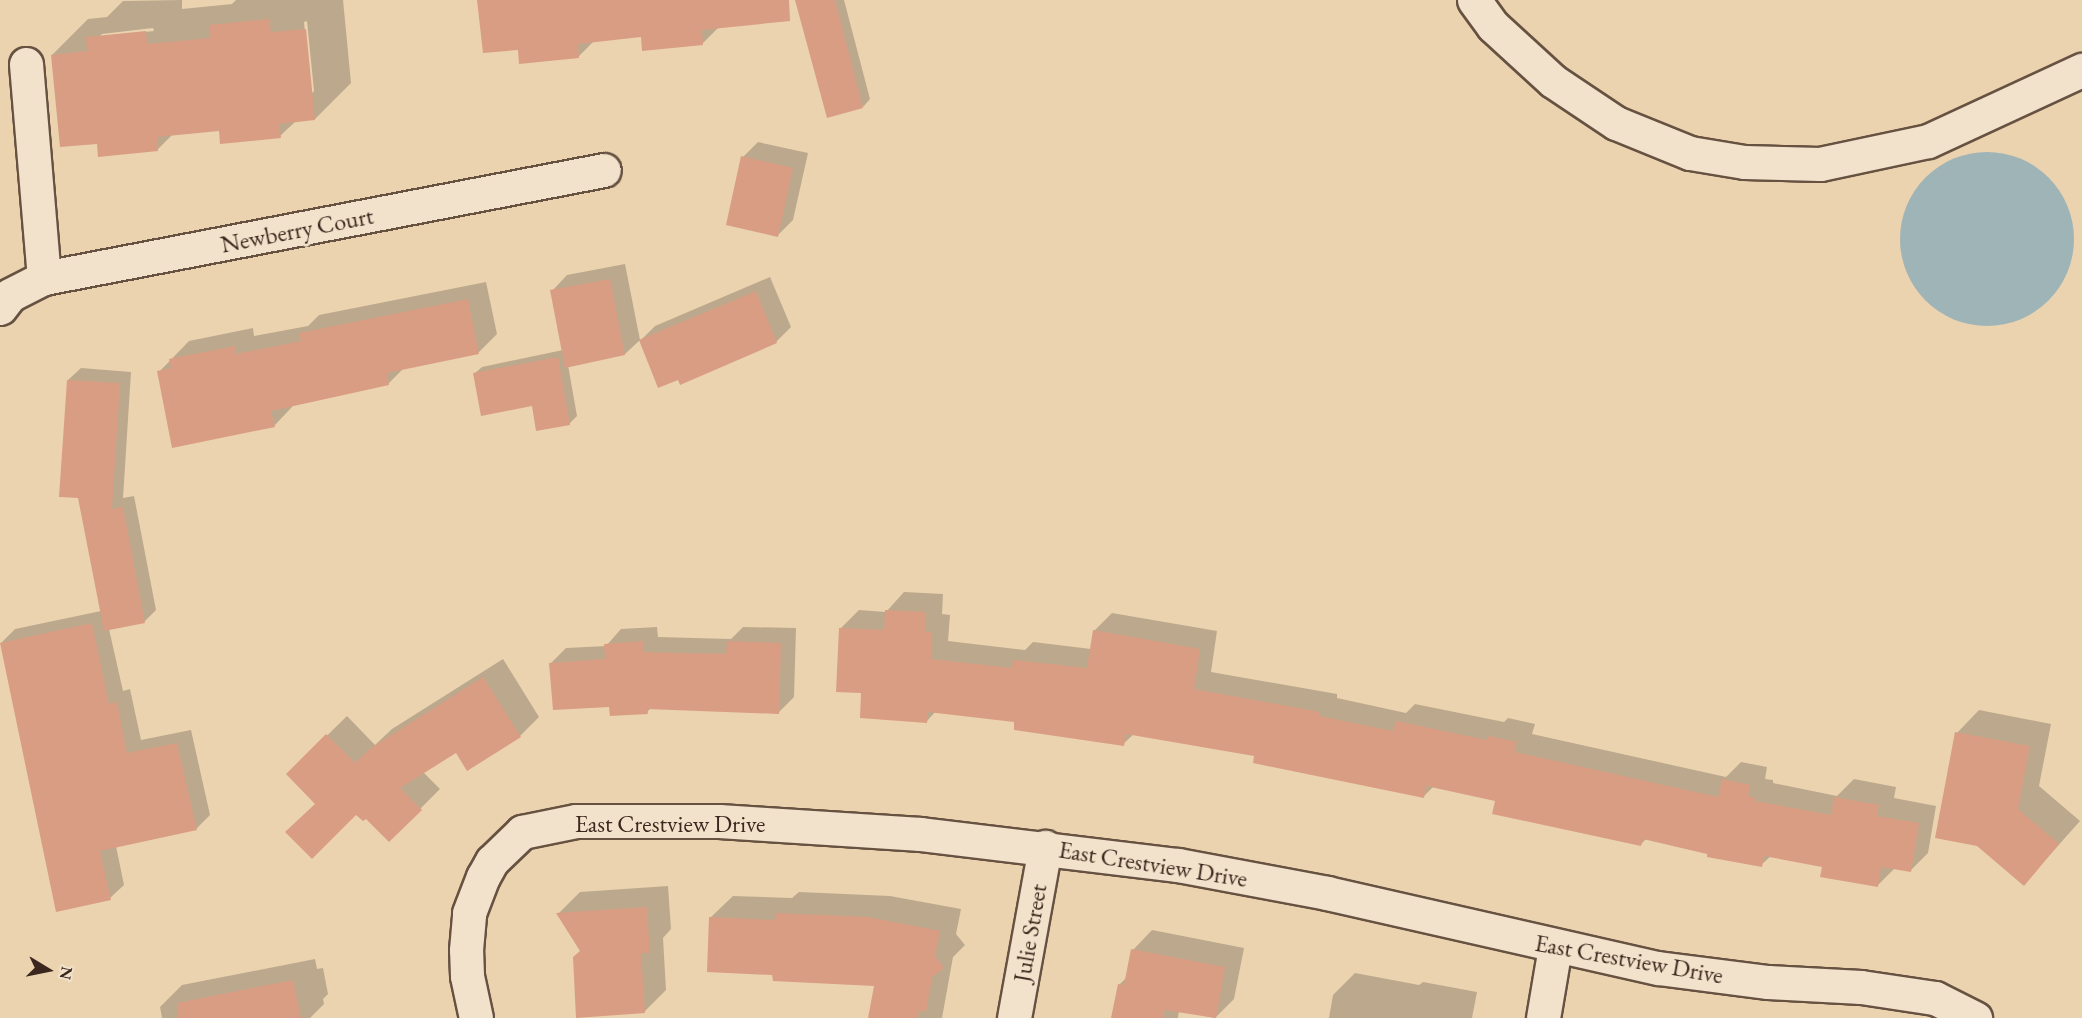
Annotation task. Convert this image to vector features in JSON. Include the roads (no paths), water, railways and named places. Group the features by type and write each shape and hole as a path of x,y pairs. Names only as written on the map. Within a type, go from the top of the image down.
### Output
{"street":[{"path":"1474,0 1493,26 1553,81 1616,123 1690,153 1744,162 1820,164 1928,141 2082,70"},
{"path":"26,64 44,278"},
{"name":"Newberry Court","path":"0,308 10,295 44,278 604,170"},
{"name":"East Crestview Drive","path":"476,1018 467,976 469,913 492,861 522,832 576,820 719,821 921,834 1045,847 1178,865 1328,893 1556,947 1658,968 1768,982 1861,987 1935,998 1975,1018"},
{"name":"Julie Street","path":"1014,1018 1045,847"},
{"path":"1543,1018 1556,947"}]}
